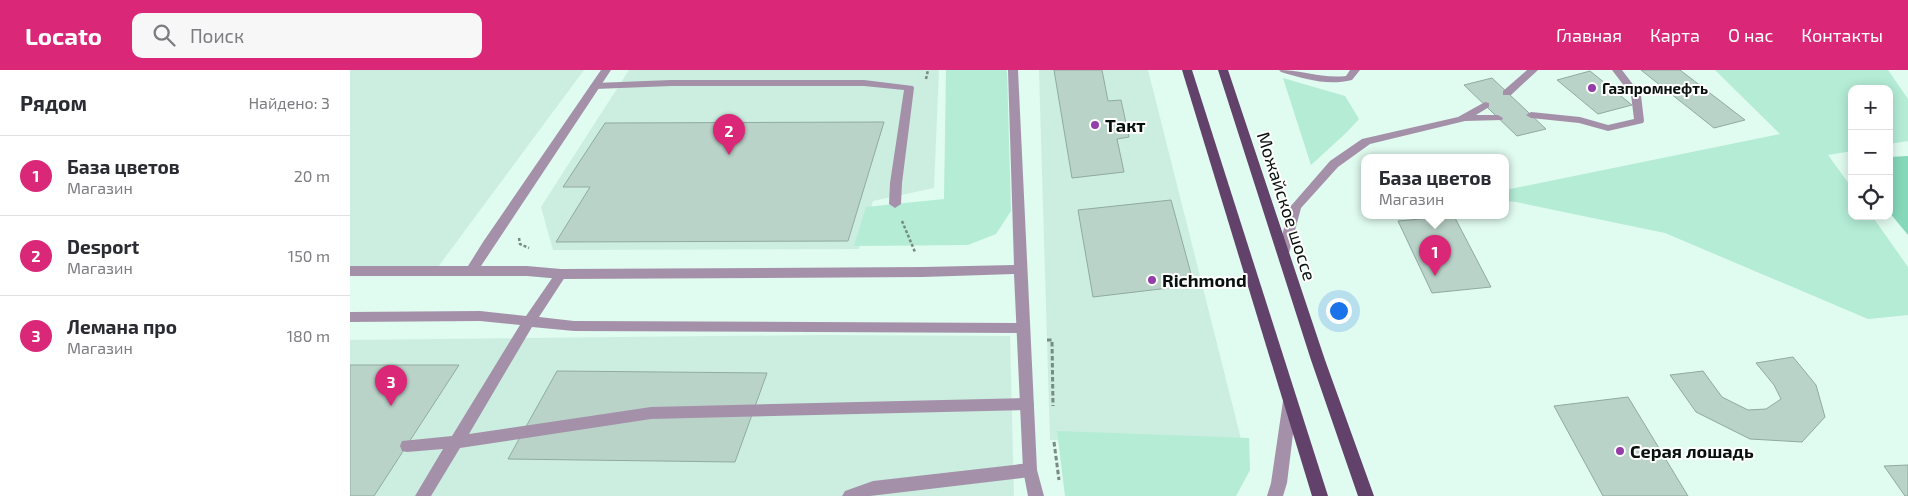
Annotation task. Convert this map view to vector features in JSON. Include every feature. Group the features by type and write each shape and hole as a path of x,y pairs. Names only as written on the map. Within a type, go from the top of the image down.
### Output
{"main road":[{"path":"1187,70 1320,496"},
{"name":"Можайское шоссе","path":"1223,70 1366,496"}],"street":[{"path":"472,271 487,245 606,70"},
{"path":"1014,70 1020,269 1030,470 1036,496"},
{"path":"1284,70 1314,79 1331,81 1349,78 1355,70"},
{"path":"1507,93 1533,70"},
{"path":"1531,115 1580,120 1608,128 1639,121 1636,95 1617,70"},
{"path":"595,86 671,83 864,83 909,88 896,182 895,204"},
{"path":"1461,118 1485,105"},
{"path":"1283,253 1296,207 1334,164 1366,141 1461,118 1498,118"},
{"path":"350,270 527,271 561,274 923,272 1020,269"},
{"path":"423,496 530,321 561,274"},
{"path":"350,317 480,316 574,326 1023,328"},
{"path":"1275,496 1279,483 1290,398"},
{"path":"407,446 455,442 651,413 1027,404"},
{"path":"850,496 873,488 1030,470"}],"path":[{"path":"895,204 923,272"}],"shaded area":[{"path":"350,70 584,70 438,267 350,268"},
{"path":"629,70 939,70 934,188 873,201 859,249 553,250 541,207"},
{"path":"946,70 1007,70 1011,211 996,234 968,245 854,246 866,207 944,199"},
{"path":"1039,70 1148,70 1242,443 1050,440"},
{"path":"1715,70 1888,70 1908,99 1908,141 1893,143 1893,85 1848,85 1848,152 1828,155 1848,182 1848,220 1875,220 1908,267 1908,315 1868,319 1665,233 1509,201 1509,189 1780,134"},
{"path":"1283,78 1345,96 1359,119 1311,165"},
{"path":"821,335 1010,336 1014,496 350,496 350,340"},
{"path":"1057,431 1249,438 1250,470 1236,496 1065,496"}],"green space":[{"path":"1908,156 1908,235 1893,217 1893,157"}],"building":[{"name":"Такт","path":"1054,70 1102,70 1108,101 1121,100 1129,137 1117,139 1124,172 1072,178"},
{"path":"1641,70 1680,70 1745,120 1714,128"},
{"path":"1590,71 1632,105 1598,114 1557,80"},
{"path":"1492,78 1546,129 1517,136 1464,85"},
{"path":"884,122 848,241 556,242 590,187 563,187 605,123"},
{"path":"1171,200 1194,285 1093,297 1078,210"},
{"path":"1456,219 1491,287 1432,293 1398,221"},
{"path":"1793,357 1816,385 1825,417 1802,442 1750,439 1696,412 1670,375 1703,371 1722,397 1748,410 1766,409 1781,399 1774,385 1756,363"},
{"path":"350,365 459,365 374,496 350,496"},
{"path":"557,371 767,373 735,462 508,459"},
{"name":"Серая лошадь","path":"1628,397 1688,496 1603,496 1554,406"},
{"path":"1908,465 1908,496 1905,496 1884,466"}],"place":[{"name":"Газпромнефть","path":"1592,88"},
{"name":"Такт","path":"1095,125"},
{"name":"Desport","path":"729,155"},
{"name":"База цветов","path":"1435,276"},
{"name":"Richmond","path":"1152,280"},
{"name":"Лемана про","path":"391,406"},
{"name":"Серая лошадь","path":"1620,451"}]}
